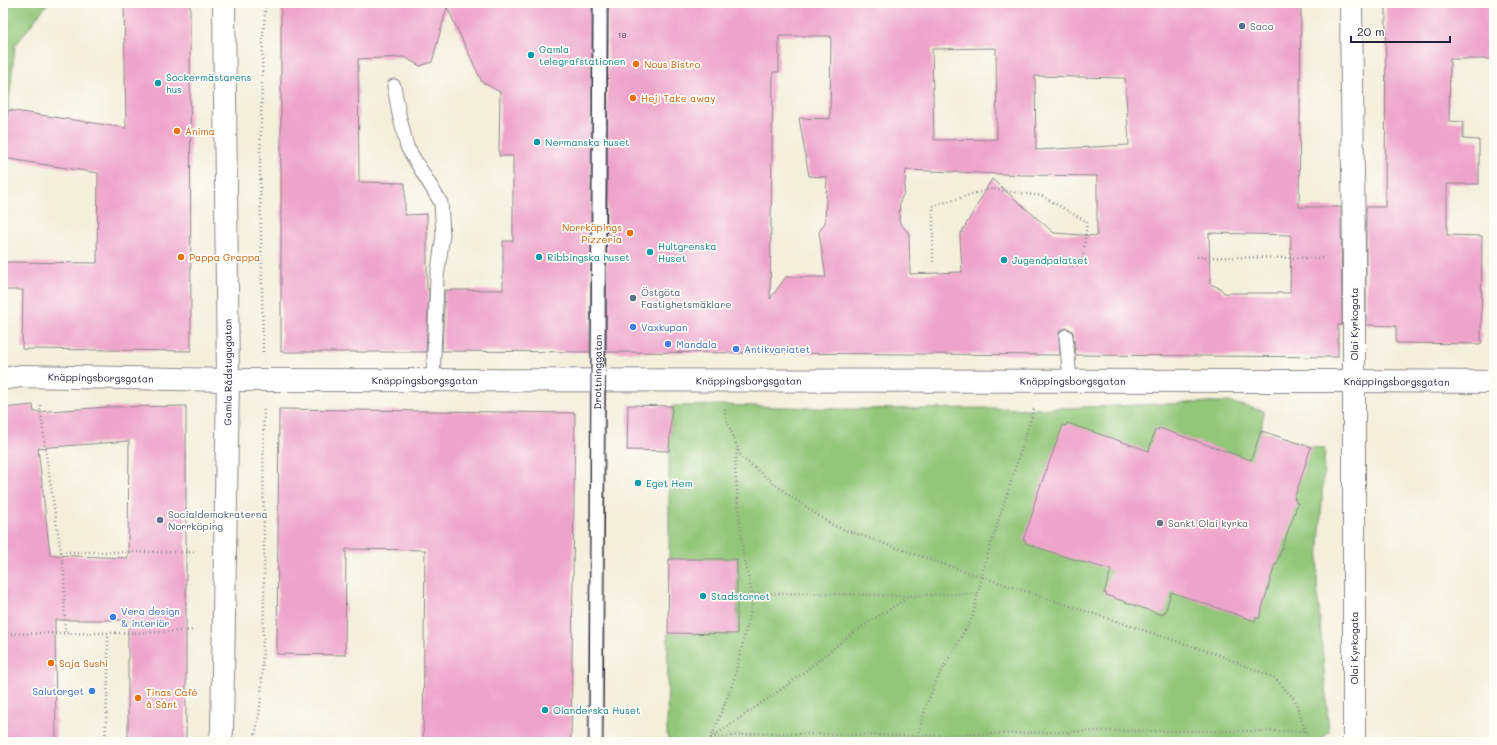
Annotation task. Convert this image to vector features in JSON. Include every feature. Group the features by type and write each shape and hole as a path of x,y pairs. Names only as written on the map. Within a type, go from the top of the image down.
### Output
{"street":[{"name":"Gamla Rådstugugatan","path":"220,742 222,731 228,380 224,3"},
{"name":"Olai Kyrkogata","path":"1351,3 1354,258 1354,742"},
{"name":"Knäppingsborgsgatan","path":"3,380 21,376 228,380 1070,380 1494,382"}],"lane":[{"name":"Drottninggatan","path":"596,742 600,3"},
{"path":"394,86 399,114 408,147 441,203 443,235 437,277 434,380"},
{"path":"1066,336 1070,380"}],"path":[{"path":"933,262 933,206 990,189 1042,196 1087,222 1082,264 1066,267"},
{"path":"1197,257 1315,258"},
{"path":"37,377 46,455 64,572 66,632"},
{"path":"918,736 926,706 937,679 972,618 981,576 1018,456 1044,380"},
{"path":"722,381 725,415 741,457 786,493 834,526 1219,655 1275,678 1295,700 1309,742"},
{"path":"708,742 711,738 733,683 752,605 752,594 743,553 735,470 738,448"},
{"path":"61,552 225,552"},
{"path":"752,594 804,593 910,596 978,594"},
{"path":"711,738 789,684 855,631 910,596"},
{"path":"3,634 66,632 108,634 224,628"},
{"path":"105,742 108,679 108,634"},
{"path":"711,738 762,734 918,736 1069,732 1305,731"},
{"path":"1069,732 1069,742"}],"green space":[{"path":"3,3 48,3 15,46 3,158"},
{"path":"1229,402 1264,411 1261,431 1311,447 1325,448 1317,583 1329,733 1318,742 670,742 667,735 668,633 737,633 737,559 669,559 669,451 672,406 725,405 844,409 1034,409"}],"building":[{"path":"124,3 190,3 191,351 22,349 23,290 3,290 3,262 97,263 98,173 3,158 8,110 126,128"},
{"path":"281,3 592,3 590,352 442,351 445,290 503,290 503,241 513,241 513,156 499,156 500,92 482,82 447,7 432,62 420,66 404,57 358,59 359,182 405,183 405,215 427,214 427,289 429,289 426,352 281,352"},
{"path":"608,3 1301,3 1299,207 1341,207 1342,325 1338,325 1338,357 1076,355 1073,332 1066,328 1061,330 1059,333 1060,355 606,352","holes":["779,36 831,36 830,119 799,118 809,176 827,177 825,223 819,232 826,277 786,277 770,299 773,72 779,72","996,48 997,139 934,140 932,49","1035,76 1125,78 1129,145 1036,150","906,170 1025,175 1097,176 1097,236 1054,233 992,179 960,235 962,272 910,274 909,234 899,222 900,201 904,193","1209,233 1291,235 1290,293 1224,293 1220,288 1210,284"]},
{"path":"1386,3 1494,3 1494,59 1450,59 1449,121 1463,122 1463,139 1479,140 1479,184 1447,184 1447,235 1482,236 1481,344 1396,343 1396,326 1366,325 1366,207 1385,207"},
{"path":"33,405 34,412 109,407 186,406 186,742 128,742 128,620 55,620 56,742 3,742 3,408","holes":["129,441 128,558 50,555 38,448"]},
{"path":"628,405 672,406 669,451 627,450"},
{"path":"279,409 575,413 571,742 423,742 425,550 346,549 345,655 277,654"},
{"name":"Sankt Olai kyrka","path":"1067,423 1149,451 1155,430 1158,430 1159,428 1251,460 1261,431 1311,447 1294,499 1296,499 1295,502 1298,503 1276,565 1275,564 1259,619 1256,617 1255,621 1171,592 1165,613 1163,612 1162,615 1106,595 1106,593 1104,593 1111,570 1025,543 1026,540 1023,540 1034,509 1037,495 1063,425 1066,426"},
{"name":"Stadstornet","path":"669,559 737,559 737,634 668,633"}],"tram line":[{"path":"589,742 593,3"},
{"path":"603,742 608,3"}],"place":[{"name":"Saco","path":"1242,26"},
{"name":"Gamla telegrafstationen","path":"531,55"},
{"name":"Nous Bistro","path":"636,64"},
{"name":"Sockermästarens hus","path":"158,83"},
{"name":"Hej! Take away","path":"633,98"},
{"name":"Ánima","path":"177,131"},
{"name":"Nermanska huset","path":"537,142"},
{"name":"Norrköpings Pizzeria","path":"630,233"},
{"name":"Hultgrenska Huset","path":"650,252"},
{"name":"Pappa Grappa","path":"181,257"},
{"name":"Ribbingska huset","path":"539,257"},
{"name":"Jugendpalatset","path":"1004,260"},
{"name":"Östgöta Fastighetsmäklare","path":"633,298"},
{"name":"Vaxkupan","path":"633,327"},
{"name":"Mandala","path":"668,344"},
{"name":"Antikvariatet","path":"736,349"},
{"name":"Eget Hem","path":"638,483"},
{"name":"Socialdemokraterna Norrköping","path":"160,520"},
{"name":"Sankt Olai kyrka","path":"1160,523"},
{"name":"Stadstornet","path":"703,596"},
{"name":"Vera design & interiör","path":"113,617"},
{"name":"Soja Sushi","path":"51,663"},
{"name":"Salutorget","path":"92,691"},
{"name":"Tinas Café å Sånt","path":"138,698"},
{"name":"Olanderska Huset","path":"545,710"}]}
